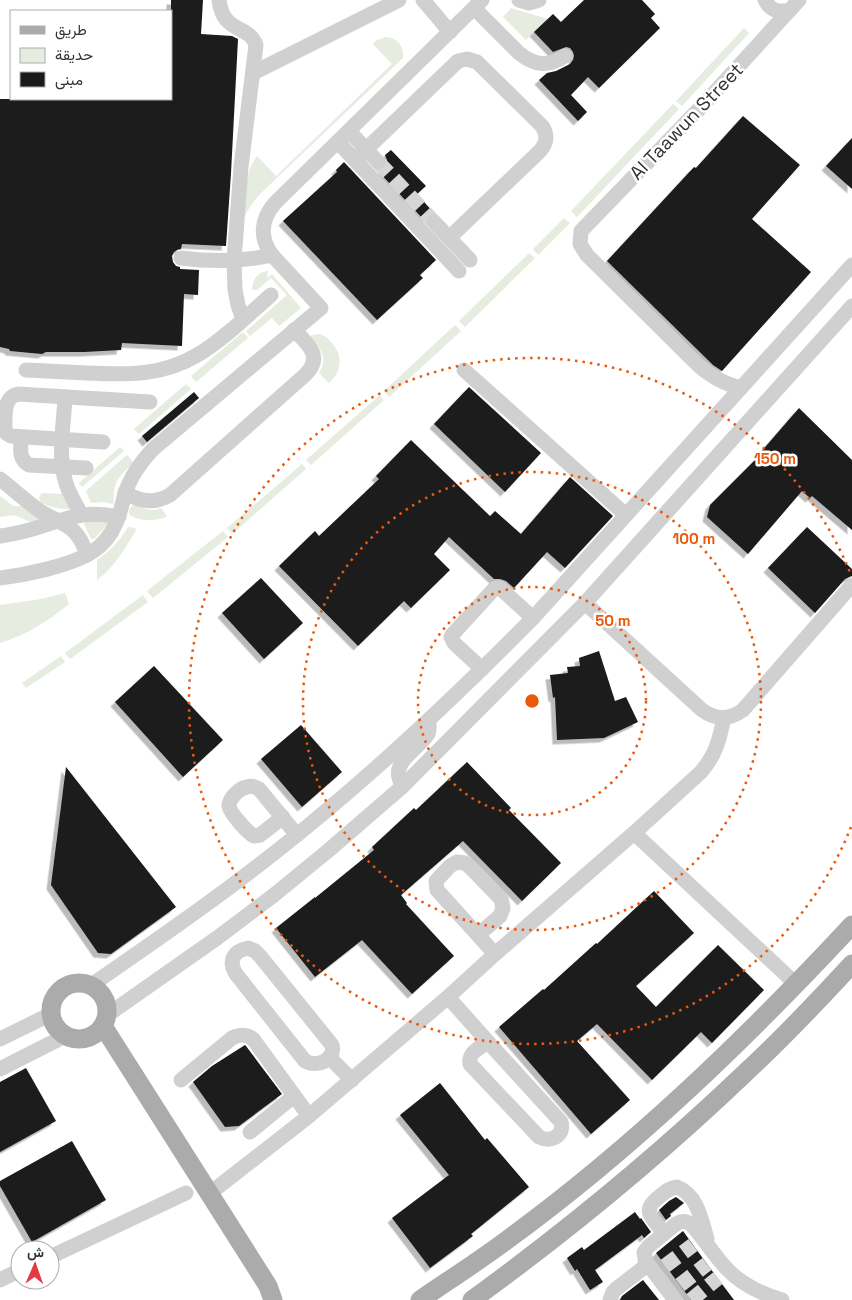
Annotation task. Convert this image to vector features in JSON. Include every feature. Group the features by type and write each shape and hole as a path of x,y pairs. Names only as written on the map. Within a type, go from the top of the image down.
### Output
{"main road":[{"path":"420,1300 507,1240 602,1165 740,1042 852,925"},
{"path":"472,1300 584,1214 689,1125 798,1022 852,964"},
{"path":"76,984 90,986 98,991 103,998 106,1007 105,1021 97,1032 90,1037 74,1039 65,1036 58,1030 50,1014 51,1005 54,998 63,988 76,984"},
{"path":"105,1021 271,1293 285,1300"}],"street":[{"path":"219,0 222,11 228,21 238,29 248,33 254,40 256,50 241,167 234,261 238,305 243,319"},
{"path":"253,73 399,0"},
{"path":"423,0 450,32"},
{"path":"519,0 529,3 539,0"},
{"name":"Al Taawun Street","path":"765,0 768,6 778,12 794,5"},
{"path":"0,578 45,569 94,551 112,532 119,517 125,492 137,469 153,449 321,308 272,255 264,243 264,221 267,215 275,203 479,3 519,54 526,59 542,64 550,63 558,60 563,53"},
{"name":"Al Taawun Street","path":"741,388 722,382 697,364 587,255 580,244 581,231 702,106 794,5"},
{"path":"354,160 454,64 467,59 480,65 542,126 545,130 546,139 543,148 449,238"},
{"path":"349,131 378,162"},
{"path":"338,142 459,271"},
{"path":"434,222 470,260"},
{"path":"181,258 234,261 272,255"},
{"path":"90,986 235,884 342,797 429,720 533,618 852,265"},
{"path":"26,370 129,374 158,371 186,361 211,346 271,295"},
{"path":"105,1021 274,895 402,786 585,602 852,306"},
{"path":"125,492 144,501 157,501 170,495 305,375 313,363 313,353 308,344 294,330"},
{"path":"464,370 626,516"},
{"path":"103,442 11,436 5,430 7,403 11,397 18,394 150,402"},
{"path":"70,397 67,440 85,514"},
{"path":"21,437 21,457 25,463 33,466 74,467"},
{"path":"0,479 32,505 72,528 81,540 87,555"},
{"path":"0,536 26,531 58,520 85,514 119,517"},
{"path":"585,602 702,710 716,718 724,718 737,715 743,710 852,585"},
{"path":"482,669 454,643 451,637 453,632 494,589 500,588 533,618"},
{"path":"209,1194 352,1080 701,772 715,752 720,740 724,718"},
{"path":"402,786 398,778 398,768 428,734 429,720"},
{"path":"283,817 297,835"},
{"path":"634,833 796,985"},
{"path":"478,935 500,916 502,904 498,896 468,865 461,862 454,863 438,878 436,887 439,892 495,954"},
{"path":"248,948 256,951 332,1045 333,1052 328,1058 320,1063 312,1064 302,1058 232,968 232,960 235,954 248,948"},
{"path":"448,996 561,1122 562,1128 556,1137 549,1140 539,1137 470,1064 471,1054 488,1042"},
{"path":"0,1039 50,1014"},
{"path":"181,1080 232,1038 245,1035 253,1039 309,1116"},
{"path":"0,1069 65,1036"},
{"path":"328,1058 352,1080"},
{"path":"250,1132 294,1096"},
{"path":"664,1233 650,1214 649,1207 653,1201 668,1190 673,1187 680,1188 692,1200 699,1212 706,1250"},
{"path":"60,1251 186,1193"},
{"path":"675,1293 656,1267 644,1255 646,1248 676,1224 684,1221 692,1225 706,1250 723,1274 782,1300"},
{"path":"610,1300 616,1288 642,1270 656,1267"}],"green space":[{"path":"511,8 548,19 526,40 503,17"},
{"path":"744,28 749,33 682,106 676,101"},
{"path":"386,37 394,39 399,43 403,58 260,194 244,217 248,177 257,156 276,176 392,64 373,44 377,40"},
{"path":"673,104 679,109 577,217 571,211"},
{"path":"564,218 570,223 538,255 533,249"},
{"path":"529,253 535,258 465,327 459,321"},
{"path":"269,271 267,278 272,274 301,308 279,326 272,318 250,336 246,331 287,295 271,278 257,290 252,289 257,276 262,272"},
{"path":"455,325 461,331 389,397 384,391"},
{"path":"243,332 248,338 196,382 191,376"},
{"path":"318,334 328,338 338,353 339,368 337,374 329,383 319,373 323,362 322,353 310,336"},
{"path":"186,384 191,389 139,434 134,429"},
{"path":"380,395 384,400 311,465 306,460"},
{"path":"120,447 124,451 82,487 79,483"},
{"path":"127,455 134,463 118,480 114,489 114,502 112,504 104,502 91,503 86,491"},
{"path":"302,464 306,469 232,534 227,528"},
{"path":"42,493 64,494 71,509 56,508 41,503 39,498"},
{"path":"0,496 13,506 23,506 40,519 31,522 14,515 0,517"},
{"path":"136,504 154,510 161,508 167,516 152,520 142,520 133,517 129,514 129,510"},
{"path":"107,519 108,524 94,539 91,539 84,524 85,521"},
{"path":"128,527 135,528 136,530 114,563 97,580 97,560 122,537"},
{"path":"223,531 228,537 153,598 147,591"},
{"path":"65,593 69,604 28,632 0,643 0,605 41,599"},
{"path":"143,595 148,602 70,659 65,653"},
{"path":"61,656 65,662 26,688 22,683"}],"building":[{"path":"171,0 203,0 201,34 232,36 238,39 226,246 182,244 181,249 174,252 172,256 173,262 180,269 199,270 198,295 184,294 182,346 122,343 121,350 46,352 42,354 10,351 0,347 0,99 172,100"},
{"path":"584,0 642,0 655,14 651,18 660,28 599,88 588,77 571,95 587,112 578,121 539,80 547,73 570,64 574,56 573,52 570,48 566,47 553,52 534,32 553,14 561,22"},
{"path":"743,116 800,165 752,219 811,272 722,371 713,365 607,261"},
{"path":"852,138 852,189 826,166"},
{"path":"391,150 426,186 417,194 434,213 428,215 425,221 378,171 384,169 387,165 385,155"},
{"path":"344,162 436,260 420,275 423,278 377,320 283,221 337,172 336,170"},
{"path":"469,387 541,453 505,492 434,424"},
{"path":"194,392 199,398 147,442 142,436"},
{"path":"799,408 852,460 852,530 812,496 810,498 802,491 748,554 707,517 710,505 761,454"},
{"path":"411,440 490,516 495,511 521,534 570,477 613,516 565,568 547,552 514,588 506,581 494,579 449,537 434,554 450,570 411,608 404,601 358,646 279,566 315,531 319,536 379,479 376,476"},
{"path":"807,527 852,569 852,576 845,579 815,613 768,568"},
{"path":"261,578 303,623 264,659 222,613"},
{"path":"599,651 615,701 626,697 638,722 604,738 557,740 555,697 553,698 550,675 568,673 567,667 580,666 579,658"},
{"path":"154,666 223,740 183,777 115,702"},
{"path":"301,725 342,772 302,807 261,759"},
{"path":"467,762 511,808 509,810 561,863 522,901 463,841 401,895 406,904 454,956 412,994 362,940 315,977 276,928 374,850 372,847 414,808 416,810"},
{"path":"66,767 176,907 111,954 98,953 51,885"},
{"path":"654,891 694,933 636,986 656,1007 718,945 764,990 712,1043 701,1032 652,1080 597,1024 577,1041 630,1100 591,1134 499,1027 597,944"},
{"path":"245,1045 282,1094 239,1126 225,1127 193,1082 212,1066"},
{"path":"26,1068 56,1121 0,1152 0,1082"},
{"path":"440,1083 485,1140 487,1138 529,1187 471,1234 473,1236 430,1268 392,1218 449,1175 400,1115"},
{"path":"72,1141 106,1200 36,1240 31,1240 0,1186 0,1181"},
{"path":"676,1197 684,1203 670,1214 671,1216 666,1220 659,1210"},
{"path":"635,1212 651,1232 644,1238 642,1235 595,1270 603,1282 590,1290 577,1269 575,1271 567,1258 582,1247 584,1250"},
{"path":"683,1231 734,1300 691,1300 656,1253"},
{"path":"643,1280 659,1300 620,1300 622,1296"}],"tunnel":[{"path":"378,162 434,222"},
{"path":"665,1266 693,1245"},
{"path":"680,1285 707,1264"},
{"path":"691,1300 718,1278"}]}
